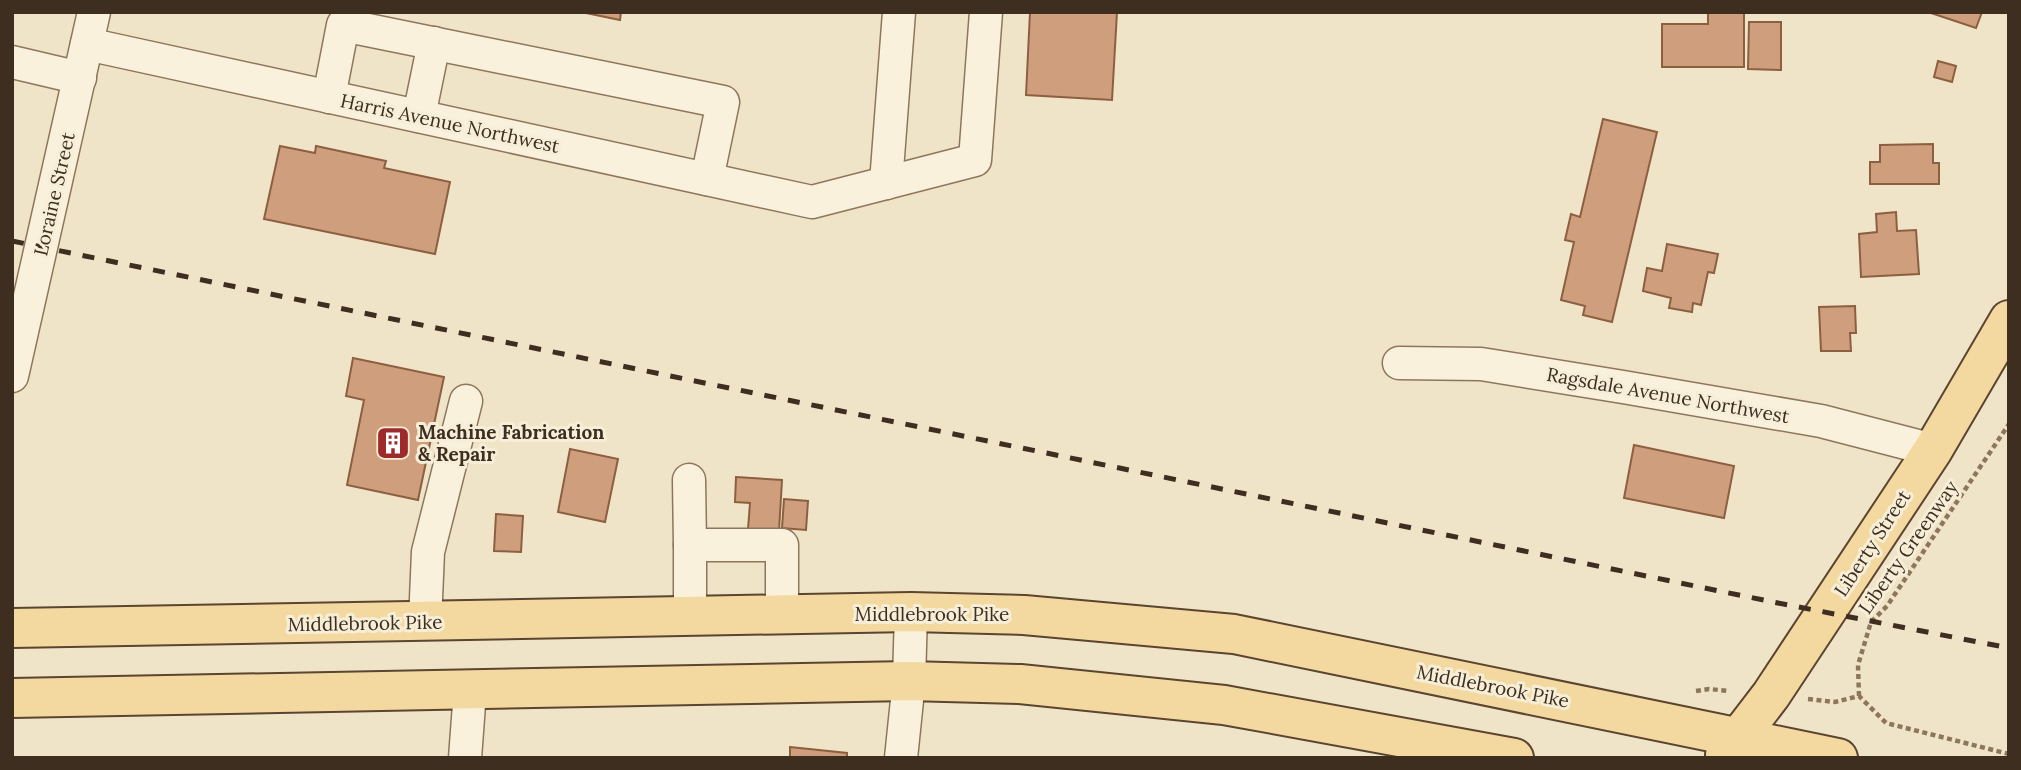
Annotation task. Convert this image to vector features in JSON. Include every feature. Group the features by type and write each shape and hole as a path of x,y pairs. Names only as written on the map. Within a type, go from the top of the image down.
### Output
{"main road":[{"name":"Liberty Street","path":"1730,747 1778,685 1933,450 2009,320"},
{"name":"Middlebrook Pike","path":"12,628 911,612 1024,615 1234,634 1730,747 1838,758"},
{"path":"12,698 909,681 1020,684 1224,705 1514,758"}],"street":[{"name":"Loraine Street","path":"12,376 21,307 80,78 94,12"},
{"path":"899,12 886,183 975,160 986,12"},
{"path":"329,97 343,25 723,102 707,179"},
{"path":"419,116 434,43"},
{"name":"Harris Avenue Northwest","path":"87,44 812,202 886,183"},
{"path":"12,62 80,78"},
{"name":"Ragsdale Avenue Northwest","path":"1399,363 1481,364 1623,387 1821,421 1933,450"},
{"path":"425,622 428,552 466,401"},
{"path":"689,480 690,616"},
{"path":"690,545 782,545 782,614"},
{"path":"901,758 909,681 911,612"},
{"path":"465,758 471,691"}],"path":[{"name":"Liberty Greenway","path":"1859,696 1858,665 1871,622 1887,606 2009,424"}],"building":[{"path":"581,12 621,12 620,20"},
{"path":"1030,12 1117,12 1112,100 1026,95"},
{"path":"1708,12 1744,12 1744,67 1662,67 1662,24 1708,24"},
{"path":"1928,12 1982,12 1976,28"},
{"path":"1749,22 1781,22 1781,70 1748,69"},
{"path":"1938,61 1956,66 1952,82 1934,77"},
{"path":"1603,119 1657,132 1612,322 1583,315 1585,306 1561,300 1574,242 1565,240 1571,214 1580,217"},
{"path":"1933,144 1933,163 1939,163 1939,184 1870,184 1870,162 1880,162 1880,145"},
{"path":"280,146 315,153 316,146 386,161 384,168 450,182 435,254 264,219"},
{"path":"1896,212 1897,231 1916,230 1919,274 1861,277 1859,234 1877,232 1876,214"},
{"path":"1667,244 1718,254 1714,273 1708,272 1701,305 1693,303 1692,312 1669,308 1671,298 1643,291 1647,268 1662,271"},
{"path":"1855,306 1856,333 1850,333 1851,351 1821,351 1819,307"},
{"name":"Machine Fabrication & Repair","path":"353,358 444,377 418,500 347,485 364,400 346,396"},
{"path":"1634,445 1734,466 1724,518 1624,498"},
{"path":"570,449 618,459 605,522 558,512"},
{"path":"736,477 782,480 779,531 748,529 750,503 735,502"},
{"path":"784,499 808,501 806,530 782,528"},
{"path":"496,514 523,516 521,552 494,551"},
{"path":"790,747 847,753 847,758 790,758"}],"railway":[{"path":"12,241 2009,648"}],"place":[{"name":"Machine Fabrication & Repair","path":"393,443"}]}
